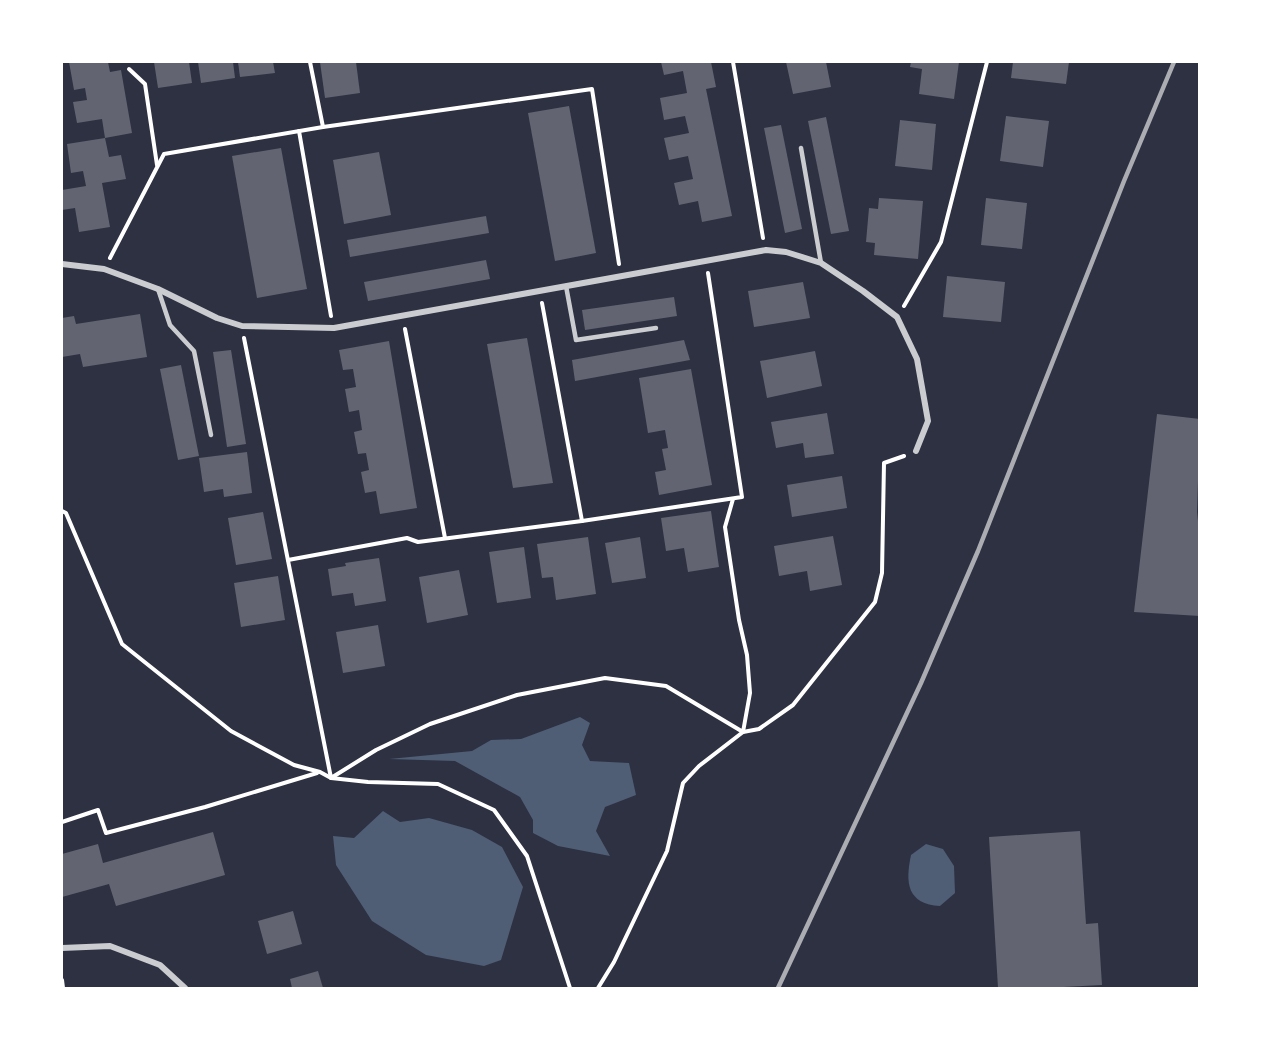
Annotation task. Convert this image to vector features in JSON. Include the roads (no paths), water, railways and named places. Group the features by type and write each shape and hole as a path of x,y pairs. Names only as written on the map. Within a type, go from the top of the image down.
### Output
{"street":[{"path":"62,264 104,269 158,289 217,318 242,326 334,328 766,250 786,252 821,263 897,317 917,358 928,421 916,451"},
{"path":"62,948 110,946 160,965 185,988"}],"lane":[{"path":"801,148 821,263"},
{"path":"566,286 576,340 656,328"},
{"path":"158,289 170,325 194,351 212,435"}],"water":[{"path":"580,717 590,723 582,745 590,761 629,763 636,795 605,807 596,831 610,856 558,846 533,833 533,820 520,797 455,761 389,759 472,751 491,740 521,739"},
{"path":"383,811 400,822 429,818 472,830 502,847 523,887 501,960 484,966 426,955 372,921 336,865 333,836 354,838"},
{"path":"926,844 943,849 954,866 955,893 940,906 921,901 911,890 909,883 911,855"}],"railway":[{"path":"778,988 921,683 978,551 1124,181 1174,62"}]}
